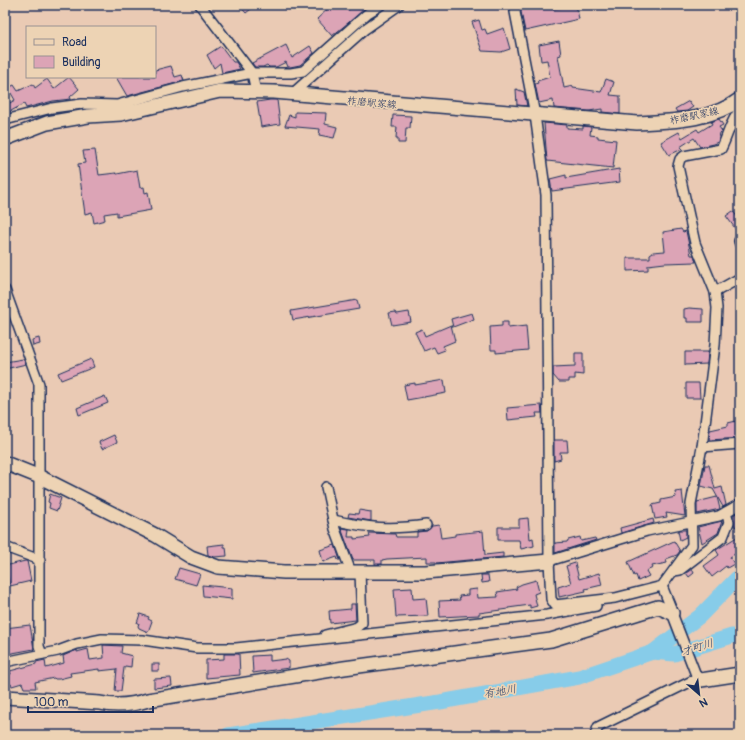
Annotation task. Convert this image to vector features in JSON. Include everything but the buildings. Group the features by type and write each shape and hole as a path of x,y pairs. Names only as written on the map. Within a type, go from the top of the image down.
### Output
{"street":[{"path":"200,5 252,73 256,88"},
{"path":"292,94 365,29 399,5"},
{"path":"516,5 515,12 535,115 546,196 549,561 551,599 555,605 615,598 662,586 692,546 691,504 702,447 715,345 717,308 715,292 695,243 678,166 680,159 684,156 721,149 733,119 740,110 739,100"},
{"path":"5,120 52,108 82,104 117,105 183,87 252,73 291,73 303,71 377,6 382,17"},
{"name":"柞磨駅家線","path":"5,139 47,123 71,118 120,114 220,91 256,88 292,94 637,123 675,121 720,111 739,100"},
{"path":"715,292 740,278"},
{"path":"5,290 39,384 39,646 42,654"},
{"path":"702,447 740,444"},
{"path":"5,463 40,477 154,535 191,557 218,567 284,572 426,572 549,561 640,534 691,521 719,516 740,504"},
{"path":"317,640 320,636 357,627 362,623 355,572 333,520 326,487"},
{"path":"672,572 680,570 723,537 728,522 726,512"},
{"path":"333,520 369,528 399,529 426,525"},
{"path":"5,547 40,560"},
{"path":"662,586 670,603 671,612 698,678"},
{"path":"5,662 58,651 93,640 102,639 143,640 197,648 236,648 547,615 605,604 615,598"},
{"path":"5,697 100,703 109,705 133,704 148,700 344,668 551,640 658,607 671,612"},
{"path":"595,735 598,727 698,678 740,674"}],"waterway":[{"path":"296,76 301,76 309,72 372,15"},
{"path":"155,99 251,78"},
{"name":"有地川","path":"228,735 440,702 579,677 653,652 700,616 740,575"},
{"name":"才町川","path":"653,652 674,654 732,636 740,636"}]}
